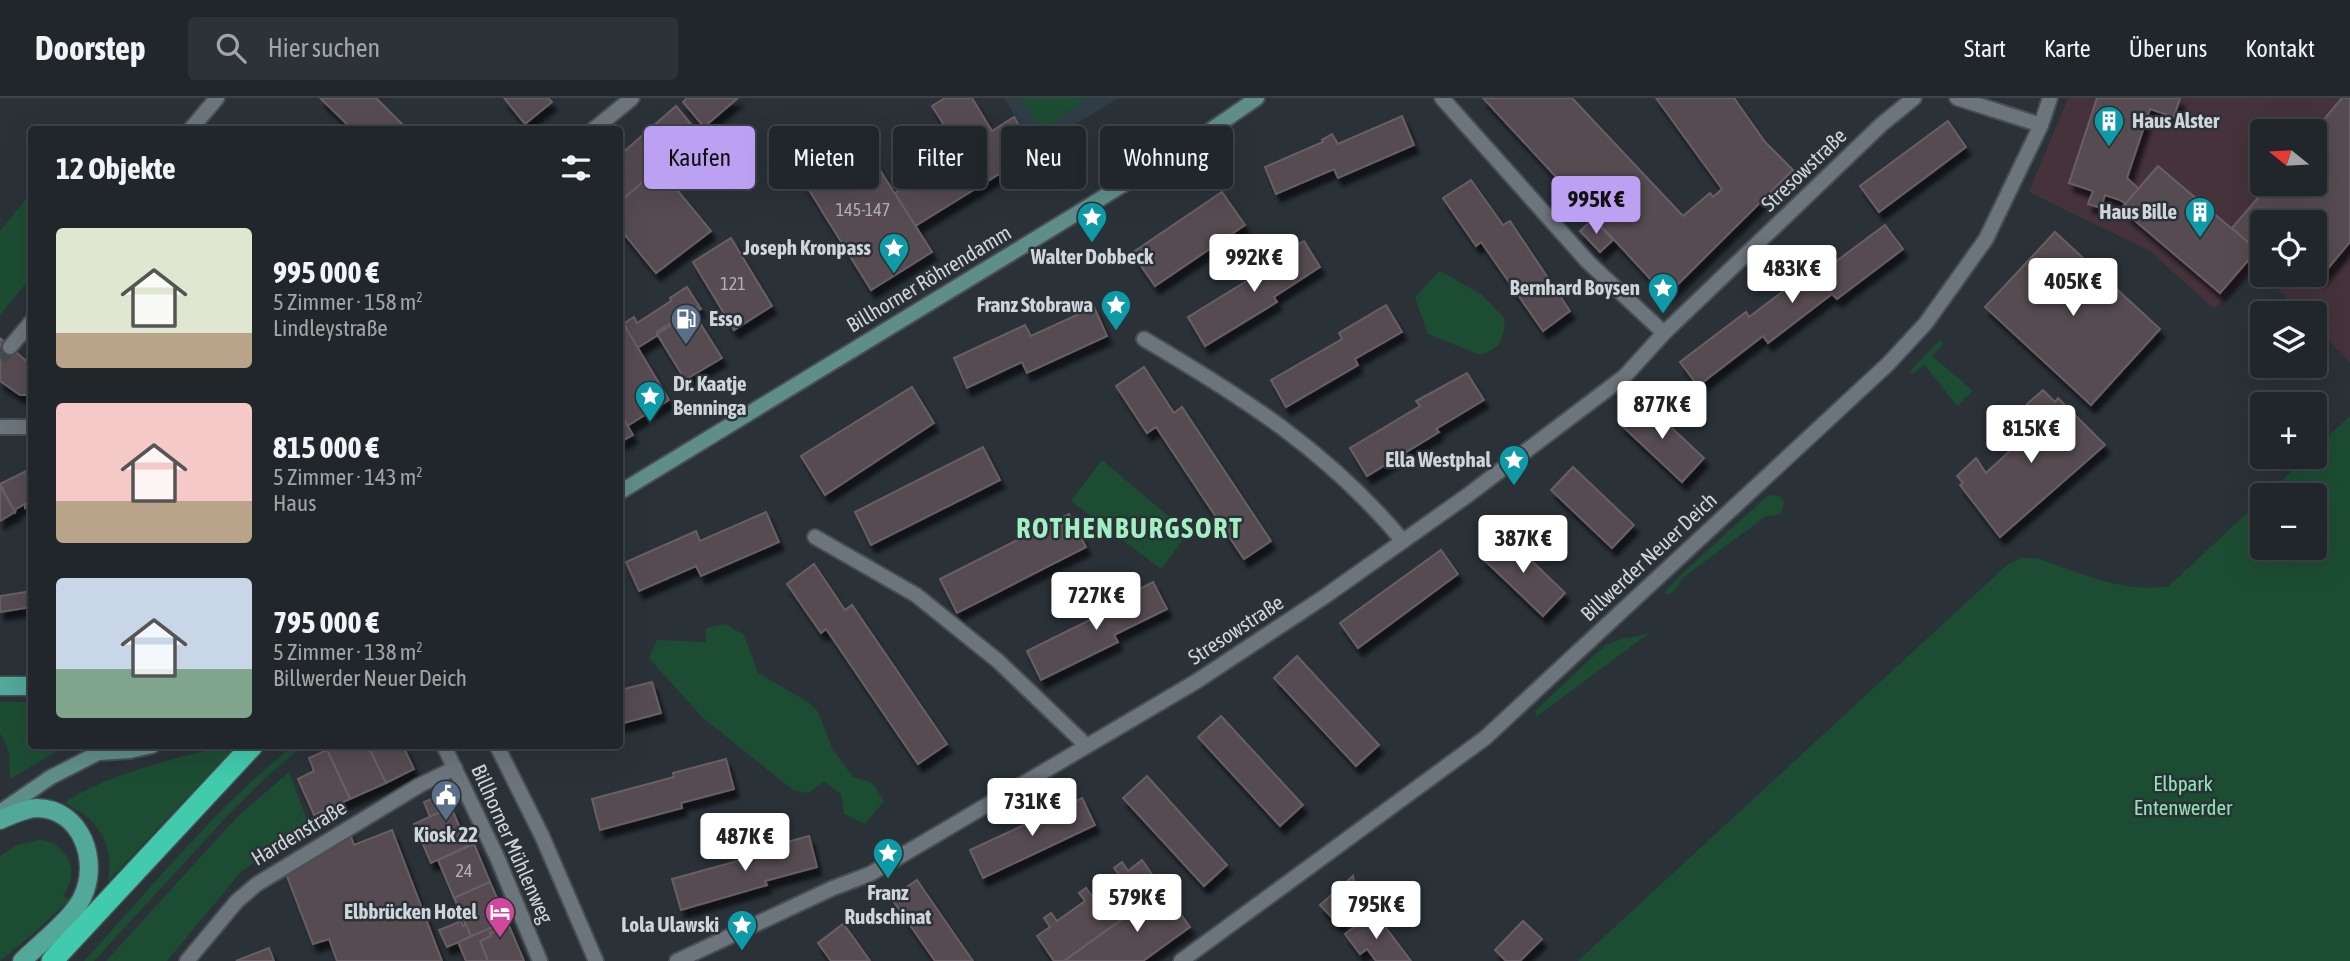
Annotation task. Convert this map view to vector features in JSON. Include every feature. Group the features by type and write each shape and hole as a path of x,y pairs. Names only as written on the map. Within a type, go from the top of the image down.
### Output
{"highway":[{"path":"52,961 249,749"}],"main road":[{"path":"0,686 28,686"},
{"path":"0,820 32,809 60,814 74,825 89,851 88,881 82,899 22,961"}],"street":[{"path":"194,126 217,98"},
{"path":"598,126 632,98"},
{"name":"Billhorner Röhrendamm","path":"623,490 1199,138 1257,98"},
{"path":"1442,98 1588,262 1664,333"},
{"name":"Stresowstraße","path":"677,961 833,888 870,874 1197,681 1324,597 1468,495 1625,376 1664,333 1882,124 1914,98"},
{"path":"1957,98 2041,125"},
{"name":"Billwerder Neuer Deich","path":"1181,961 1485,738 1888,364 1926,323 1986,239 2041,125 2050,98"},
{"path":"10,347 28,326"},
{"path":"1144,339 1235,393 1285,429 1352,485 1403,541"},
{"path":"0,426 28,427"},
{"path":"815,537 916,595 998,661 1087,746"},
{"path":"0,812 51,777 102,749 139,749"},
{"name":"Billhorner Mühlenweg","path":"446,749 497,857 540,961"},
{"name":"Billhorner Mühlenweg","path":"498,749 547,847 596,961"},
{"name":"Hardenstraße","path":"187,961 237,901 257,884 408,793 455,768"}],"shaded area":[{"path":"1004,98 1119,98 1072,126 1021,126"},
{"path":"2068,98 2350,98 2350,362 2327,339 2327,301 2290,301 2276,287 2327,287 2327,210 2250,210 2250,272 2214,309 2150,251 2029,192"}],"green space":[{"path":"1020,98 1087,98 1049,126 1039,126"},
{"path":"28,197 28,281 0,315 0,231"},
{"path":"1440,271 1482,295 1505,319 1502,338 1497,346 1480,355 1428,334 1415,297"},
{"path":"1940,340 1943,344 1932,356 1973,391 1957,406 1925,365 1912,374 1910,371"},
{"name":"Elbpark Entenwerder","path":"2350,416 2350,961 1578,961 2008,564 2022,558 2036,558 2118,584 2152,588 2169,586 2250,510 2250,560 2327,560 2327,483 2279,483 2294,469 2327,469 2327,438"},
{"path":"1102,460 1188,533 1161,569 1071,501"},
{"path":"1771,495 1779,496 1784,501 1782,512 1766,516 1681,579 1674,591 1666,594 1666,590 1679,577"},
{"path":"726,624 744,635 758,673 808,702 818,712 833,750 853,777 872,783 884,801 865,824 844,814 841,794 824,782 808,793 793,790 703,718 649,658 657,640 706,642 706,628"},
{"path":"1656,628 1536,717 1535,711 1606,645 1644,635"},
{"path":"0,702 28,702 28,749 61,749 10,779 9,755 0,733"},
{"path":"213,749 235,749 108,881 109,856 102,835 87,817 66,804 67,801 104,782 164,761"},
{"path":"289,749 299,749 230,813 94,961 84,961 185,849 264,770"},
{"path":"289,772 309,825 242,871 167,961 106,961 236,818"},
{"path":"40,840 58,847 69,860 71,878 63,895 69,900 0,961 0,856 17,845"}],"building":[{"path":"320,98 376,98 404,126 349,126"},
{"path":"504,98 548,98 552,102 525,124"},
{"path":"687,98 738,98 705,126 683,102"},
{"path":"945,98 972,98 992,131 1014,117 1019,126 1001,126 1001,173 987,182 987,126 945,126 932,106"},
{"path":"1483,98 1572,98 1683,216 1710,193 1713,197 1722,189 1656,98 1734,98 1765,142 1793,170 1666,296"},
{"name":"Haus Alster","path":"2097,98 2180,98 2174,117 2150,109 2127,178 2139,189 2126,204 2105,195 2101,208 2088,204 2093,191 2069,183"},
{"path":"2342,98 2350,98 2350,242 2327,270 2327,210 2250,210 2250,244 2232,228 2260,196 2328,196 2328,119 2324,119"},
{"path":"676,106 693,126 653,126"},
{"path":"1402,116 1414,145 1338,178 1334,169 1276,194 1265,167 1323,142 1322,140 1332,134 1338,144"},
{"path":"1948,121 1966,147 1879,212 1860,186"},
{"path":"644,134 644,181 623,199 623,152"},
{"name":"Haus Bille","path":"2158,166 2250,244 2250,258 2220,293 2121,209"},
{"path":"879,169 932,252 871,290 808,189 879,189"},
{"path":"1471,180 1503,225 1510,221 1570,311 1543,331 1481,242 1476,246 1443,198"},
{"path":"644,181 644,189 676,189 711,231 656,273 623,233 623,199"},
{"path":"901,189 975,189 915,226 895,193"},
{"path":"1222,192 1245,225 1155,286 1132,253"},
{"path":"1593,219 1613,240 1600,252 1580,231"},
{"path":"1885,225 1903,249 1837,299 1832,294 1768,343 1763,336 1698,386 1680,362 1746,312 1749,317 1814,268 1819,274"},
{"path":"2055,232 2160,329 2091,405 1985,307"},
{"path":"731,238 772,306 734,330 693,262"},
{"path":"1304,241 1320,267 1274,297 1277,302 1205,346 1188,317 1258,274 1256,269"},
{"path":"687,287 701,309 696,307 637,348 623,324 634,317 637,323"},
{"path":"1386,305 1402,332 1355,359 1358,365 1286,407 1271,380 1342,339 1339,333"},
{"path":"1094,307 1107,336 1027,373 1022,362 967,388 954,358 1025,325 1031,336"},
{"path":"693,312 722,358 685,380 657,334"},
{"path":"623,323 669,400 627,426 623,418"},
{"path":"0,338 25,360 28,359 28,395 20,395 0,381"},
{"path":"1144,367 1174,413 1182,407 1271,541 1244,559 1156,427 1147,433 1116,386"},
{"path":"1467,373 1484,400 1436,429 1439,432 1367,476 1350,448 1420,406 1416,401"},
{"path":"912,387 934,423 825,495 801,456"},
{"path":"2043,390 2055,402 2058,398 2105,445 2000,537 1960,485 1963,483 1957,476 1976,458 1986,473 2026,436 2028,438 2040,428 2027,404"},
{"path":"1642,400 1704,458 1682,482 1620,424"},
{"path":"623,417 633,435 623,440"},
{"path":"983,447 1000,480 871,545 855,512"},
{"path":"1573,467 1634,525 1612,548 1551,490"},
{"path":"28,470 28,506 25,508 25,504 15,512 0,484"},
{"path":"0,486 15,512 0,521"},
{"path":"766,512 779,542 701,576 696,566 639,591 626,562 696,531 700,541"},
{"path":"1069,514 1086,547 957,613 940,579"},
{"path":"1504,534 1565,593 1543,616 1482,558"},
{"path":"1441,550 1458,574 1358,648 1340,623"},
{"path":"814,564 845,610 852,605 947,744 918,764 826,629 821,633 787,584"},
{"path":"1153,582 1167,609 1114,635 1118,642 1041,680 1027,651 1102,614 1100,609"},
{"path":"28,592 28,608 0,612 0,596"},
{"path":"1297,656 1379,745 1356,766 1274,678"},
{"path":"652,682 661,713 623,723 623,689"},
{"path":"1221,716 1303,805 1280,826 1198,737"},
{"path":"369,749 386,783 350,799 327,750"},
{"path":"369,749 404,749 414,769 386,783"},
{"path":"327,750 350,799 314,815 298,779 314,771 309,758"},
{"path":"726,759 734,789 681,803 682,808 600,830 592,799 674,777 673,773"},
{"path":"1147,776 1227,865 1204,886 1123,798"},
{"path":"437,797 445,810 430,817 424,802"},
{"path":"1082,798 1095,825 983,878 970,850"},
{"path":"451,807 468,846 431,863 414,824"},
{"path":"392,830 442,961 337,961 329,939 313,944 285,871 349,831 354,845"},
{"path":"809,836 817,867 765,881 767,885 681,910 672,879 756,856 755,851"},
{"path":"474,844 490,882 454,898 438,860"},
{"path":"1142,860 1163,890 1064,961 1054,961 1037,936 1050,927 1044,918 1051,913 1057,921 1085,901 1079,893 1086,888 1092,896 1120,876 1114,868 1122,862 1128,871"},
{"path":"1353,876 1359,906 1338,924 1320,905"},
{"path":"917,880 973,961 935,961 891,898"},
{"path":"490,882 507,921 471,937 454,898"},
{"path":"1163,890 1190,927 1143,961 1064,961"},
{"path":"1374,912 1411,961 1376,961 1367,949 1360,954 1345,934"},
{"path":"461,921 463,926 466,924 471,937 447,947 439,930"},
{"name":"Elbbrücken Hotel","path":"507,921 524,961 488,961 480,941 491,936 495,926"},
{"path":"1523,921 1542,939 1520,961 1506,961 1495,950"},
{"path":"843,924 870,961 831,961 818,943"},
{"path":"495,926 491,936 480,941 488,961 466,961 458,942"},
{"path":"269,948 274,961 236,961"}],"tunnel":[{"path":"0,358 10,347"}],"place":[{"name":"Haus Alster","path":"2109,148"},
{"name":"Haus Bille","path":"2200,239"},
{"name":"Walter Dobbeck","path":"1092,244"},
{"name":"Joseph Kronpass","path":"894,275"},
{"name":"Bernhard Boysen","path":"1663,315"},
{"name":"Franz Stobrawa","path":"1116,332"},
{"name":"Esso","path":"686,346"},
{"name":"Dr. Kaatje Benninga","path":"650,423"},
{"name":"Ella Westphal","path":"1514,487"},
{"name":"Kiosk 22","path":"446,822"},
{"name":"Franz Rudschinat","path":"888,880"},
{"name":"Elbbrücken Hotel","path":"500,939"},
{"name":"Lola Ulawski","path":"742,952"}],"district":[{"name":"ROTHENBURGSORT","path":"1130,528"}]}
